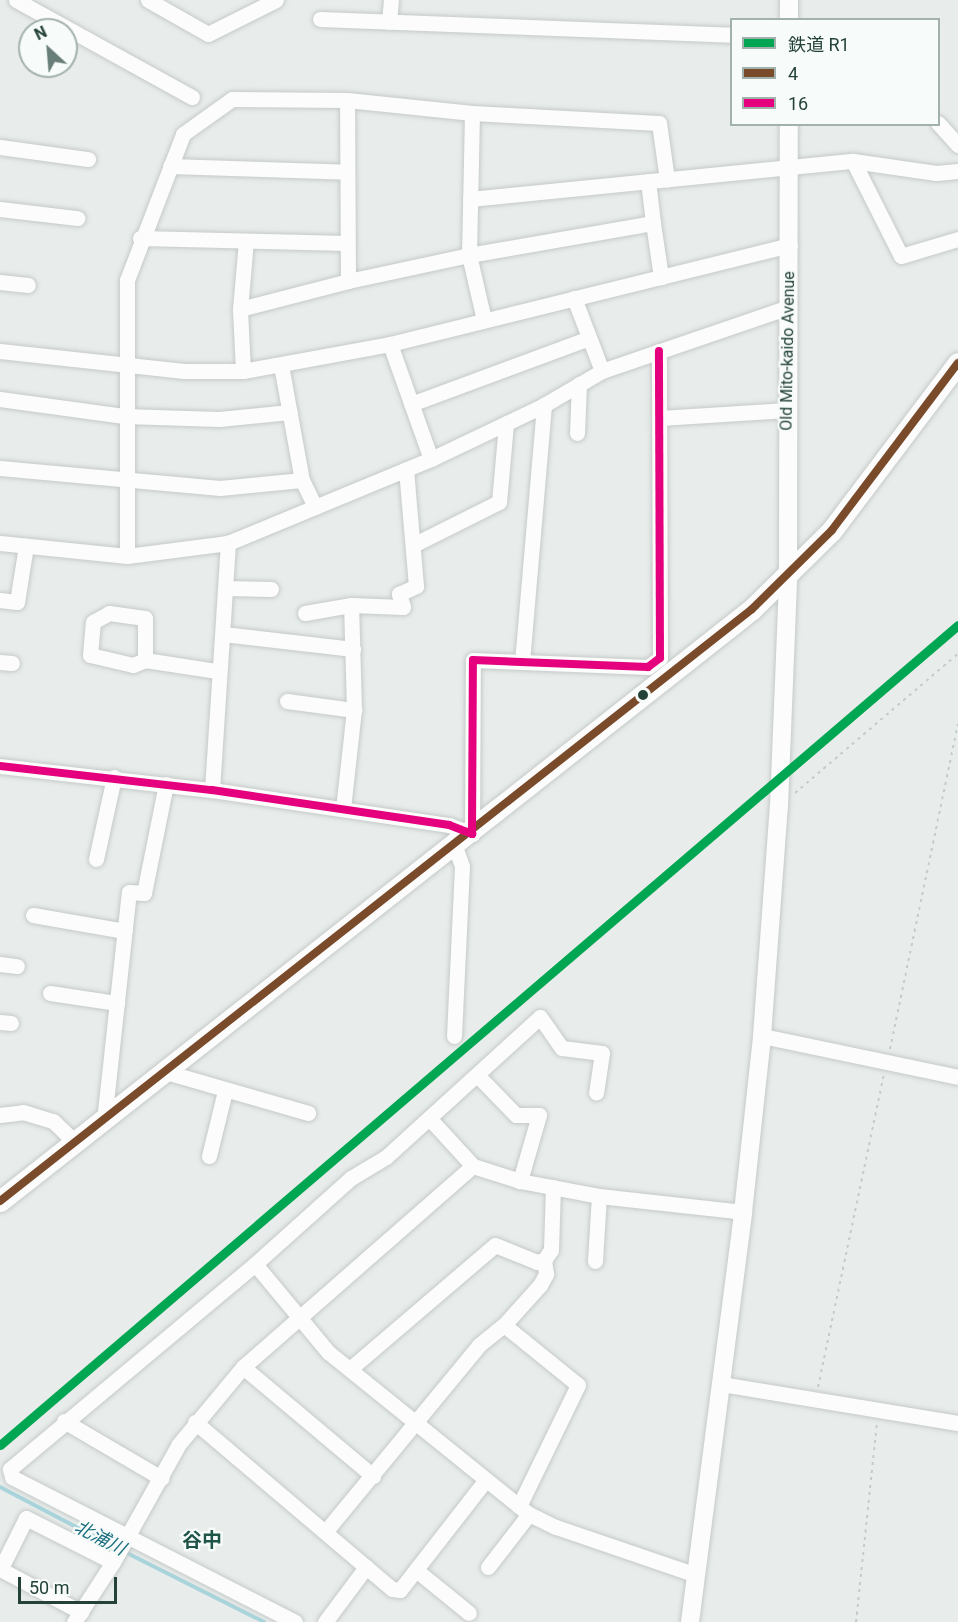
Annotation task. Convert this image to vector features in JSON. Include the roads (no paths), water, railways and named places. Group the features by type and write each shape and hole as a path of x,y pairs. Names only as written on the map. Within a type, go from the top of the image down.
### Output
{"main road":[{"path":"0,1201 669,678 788,577 873,479 958,363"}],"street":[{"path":"16,0 192,97"},
{"path":"150,0 208,34 276,0"},
{"path":"389,22 391,0"},
{"path":"789,0 789,18"},
{"path":"320,19 730,35"},
{"path":"127,556 124,416 127,280 140,238 183,134 232,99 347,100 472,113 659,123 667,179"},
{"path":"347,100 348,280"},
{"path":"472,113 469,255 484,320"},
{"path":"940,124 958,145"},
{"name":"Old Mito-kaido Avenue","path":"690,1622 743,1212 762,1036 779,806 788,577 789,126"},
{"path":"0,147 88,159"},
{"path":"470,199 788,165 853,161 936,172 958,171"},
{"path":"853,161 901,256 958,239"},
{"path":"170,166 347,172"},
{"path":"648,181 661,277"},
{"path":"0,209 77,218"},
{"path":"240,309 348,280 469,255 653,223"},
{"path":"140,238 347,243"},
{"path":"243,371 240,309 246,240"},
{"path":"0,351 184,371 243,371 390,344 790,245"},
{"path":"0,282 28,285"},
{"path":"574,298 602,371"},
{"path":"0,543 127,556 228,543 431,459 544,405 602,371 789,308"},
{"path":"411,404 590,338"},
{"path":"390,344 431,459"},
{"path":"0,766 114,777 212,790 449,825 472,834 473,660 648,667 660,658 660,351"},
{"path":"281,365 302,480 315,507"},
{"path":"577,433 579,384"},
{"path":"0,399 124,416 219,419 290,412"},
{"path":"522,662 544,405"},
{"path":"660,418 787,410"},
{"path":"412,544 499,502 506,423"},
{"path":"0,468 124,482 220,488 302,480"},
{"path":"305,613 351,604 403,607 399,594 416,586 406,469"},
{"path":"212,790 217,671 223,634 228,543"},
{"path":"0,600 17,602 26,546"},
{"path":"225,588 271,589"},
{"path":"343,809 354,710 351,604"},
{"path":"223,634 353,649"},
{"path":"145,660 217,671"},
{"path":"654,663 669,678"},
{"path":"286,701 354,710"},
{"path":"96,859 114,777"},
{"path":"104,1121 129,892 144,893 166,784"},
{"path":"454,1036 462,866 455,847"},
{"path":"33,915 125,931"},
{"path":"0,964 17,966"},
{"path":"50,993 117,1003"},
{"path":"120,1549 12,1477 10,1469 64,1420 255,1264 351,1178 386,1157 479,1077 540,1017 562,1048 602,1053 596,1093"},
{"path":"762,1036 958,1077"},
{"path":"166,1072 225,1091 308,1113"},
{"path":"479,1077 516,1115 539,1115 520,1181"},
{"path":"209,1156 225,1091"},
{"path":"0,1115 23,1112 53,1121 76,1143"},
{"path":"429,1118 473,1166 520,1181 599,1196 743,1212"},
{"path":"295,1622 120,1549 26,1518 1,1569 78,1617 120,1549 195,1422 243,1367 473,1166"},
{"path":"351,1368 495,1245 537,1262 544,1260 551,1250 553,1187"},
{"path":"595,1261 599,1196"},
{"path":"325,1532 479,1345 504,1325 540,1285 546,1274 544,1260"},
{"path":"255,1264 298,1320 328,1352 351,1368 485,1481 524,1510 556,1527 696,1575"},
{"path":"488,1567 524,1510 578,1385 504,1325"},
{"path":"243,1367 373,1476"},
{"path":"722,1384 958,1423"},
{"path":"64,1420 161,1478"},
{"path":"195,1422 392,1590 400,1590 485,1481"},
{"path":"325,1622 366,1567"},
{"path":"416,1570 469,1613"}],"waterway":[{"name":"北浦川","path":"0,1487 116,1548"},
{"name":"北浦川","path":"123,1551 264,1622"}],"rail line":[{"name":"R1","path":"0,1445 958,625"}],"district":[{"name":"谷中","path":"202,1540"}]}
